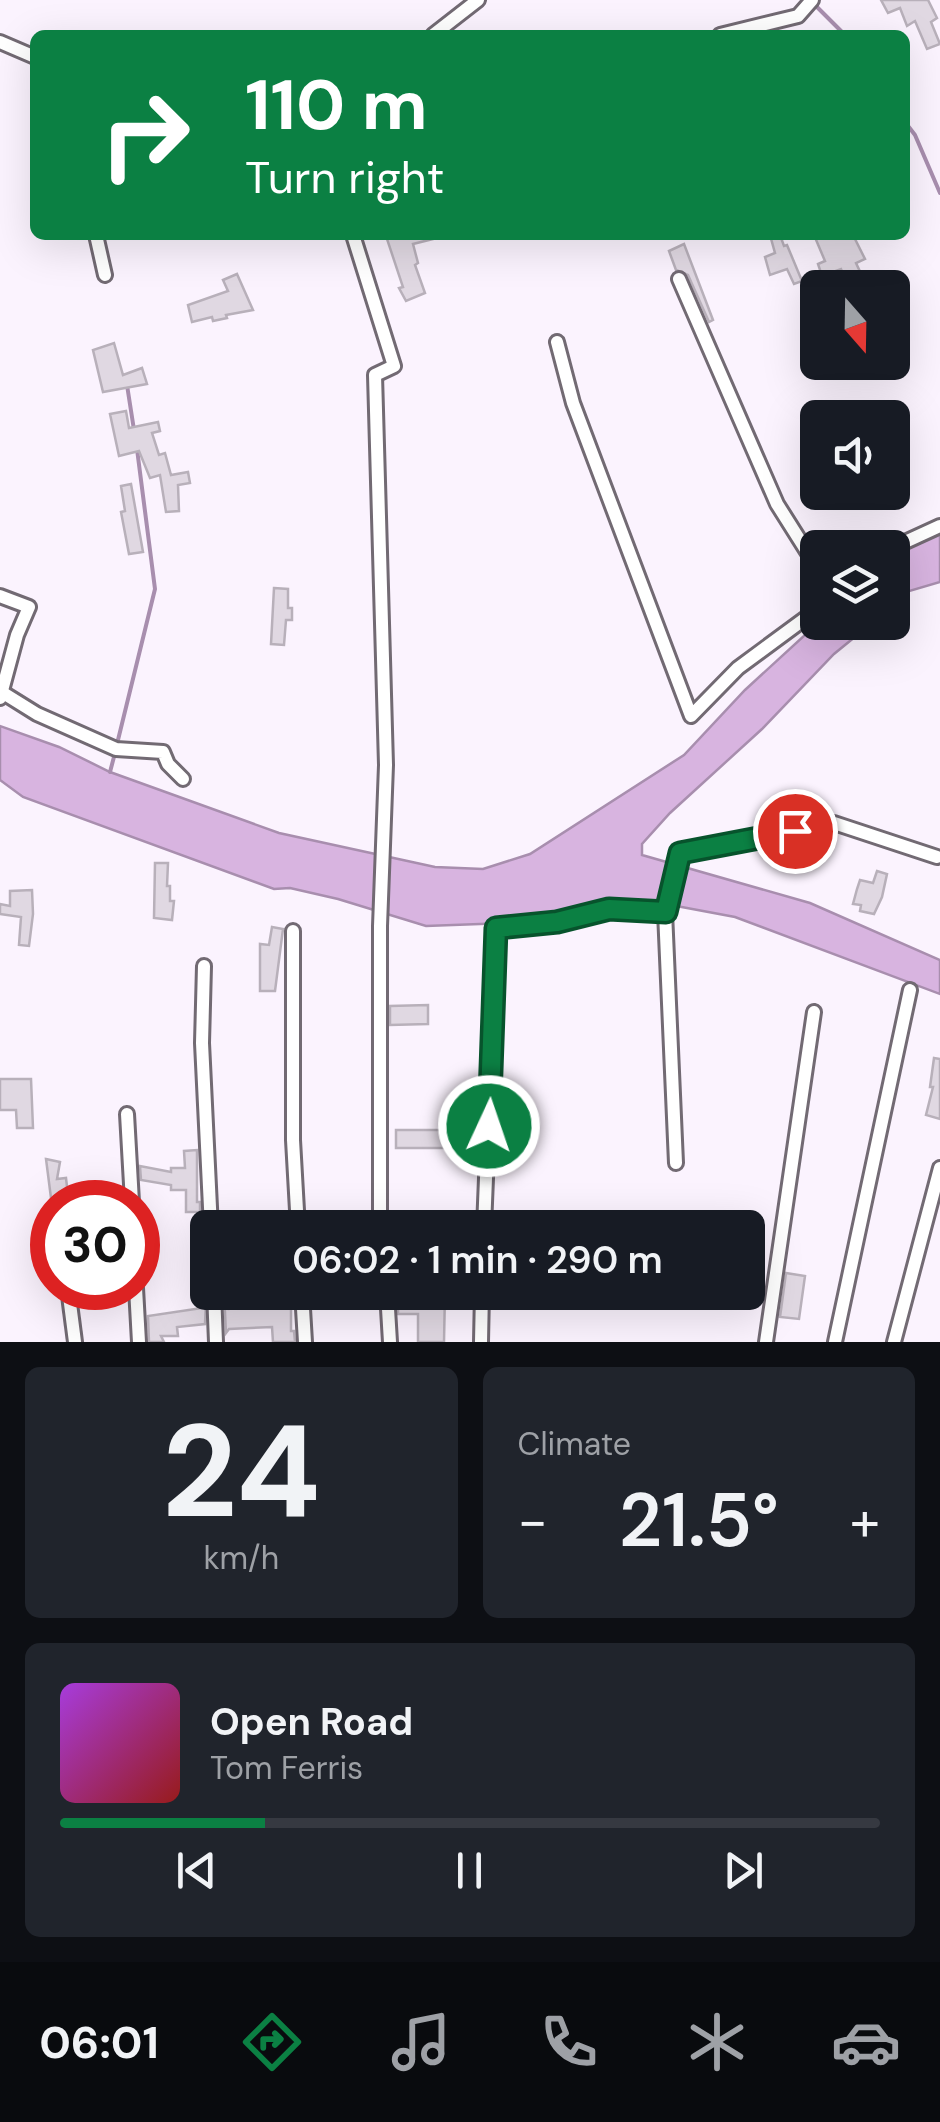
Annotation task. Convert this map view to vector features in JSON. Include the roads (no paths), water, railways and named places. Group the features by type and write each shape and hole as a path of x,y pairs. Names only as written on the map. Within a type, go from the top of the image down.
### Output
{"street":[{"path":"439,30 478,0"},
{"path":"741,30 798,16 812,0"},
{"path":"0,42 30,54"},
{"path":"97,240 105,275"},
{"path":"355,240 394,366 374,375 386,765 380,926 380,1210"},
{"path":"679,280 777,504 800,545"},
{"path":"557,342 572,403 691,716 738,668 800,622"},
{"path":"910,540 940,526"},
{"path":"0,596 29,607 16,634 1,694 116,749 162,752 183,779"},
{"path":"676,1163 666,910 680,853 834,823 937,857"},
{"path":"485,1210 496,928 557,922 609,909 666,910"},
{"path":"293,931 297,1210"},
{"path":"204,966 202,1044 211,1210"},
{"path":"834,1342 910,990"},
{"path":"766,1342 814,1012"},
{"path":"128,1114 131,1180"},
{"path":"894,1342 940,1168"},
{"path":"71,1310 75,1342"},
{"path":"137,1310 139,1342"},
{"path":"215,1310 216,1342"},
{"path":"303,1310 305,1342"},
{"path":"388,1310 390,1342"},
{"path":"481,1342 482,1310"}],"waterway":[{"path":"813,3 840,30"},
{"path":"910,128 940,193"},
{"path":"127,385 134,430"},
{"path":"117,744 155,589 137,449"},
{"path":"110,772 115,753"}]}
